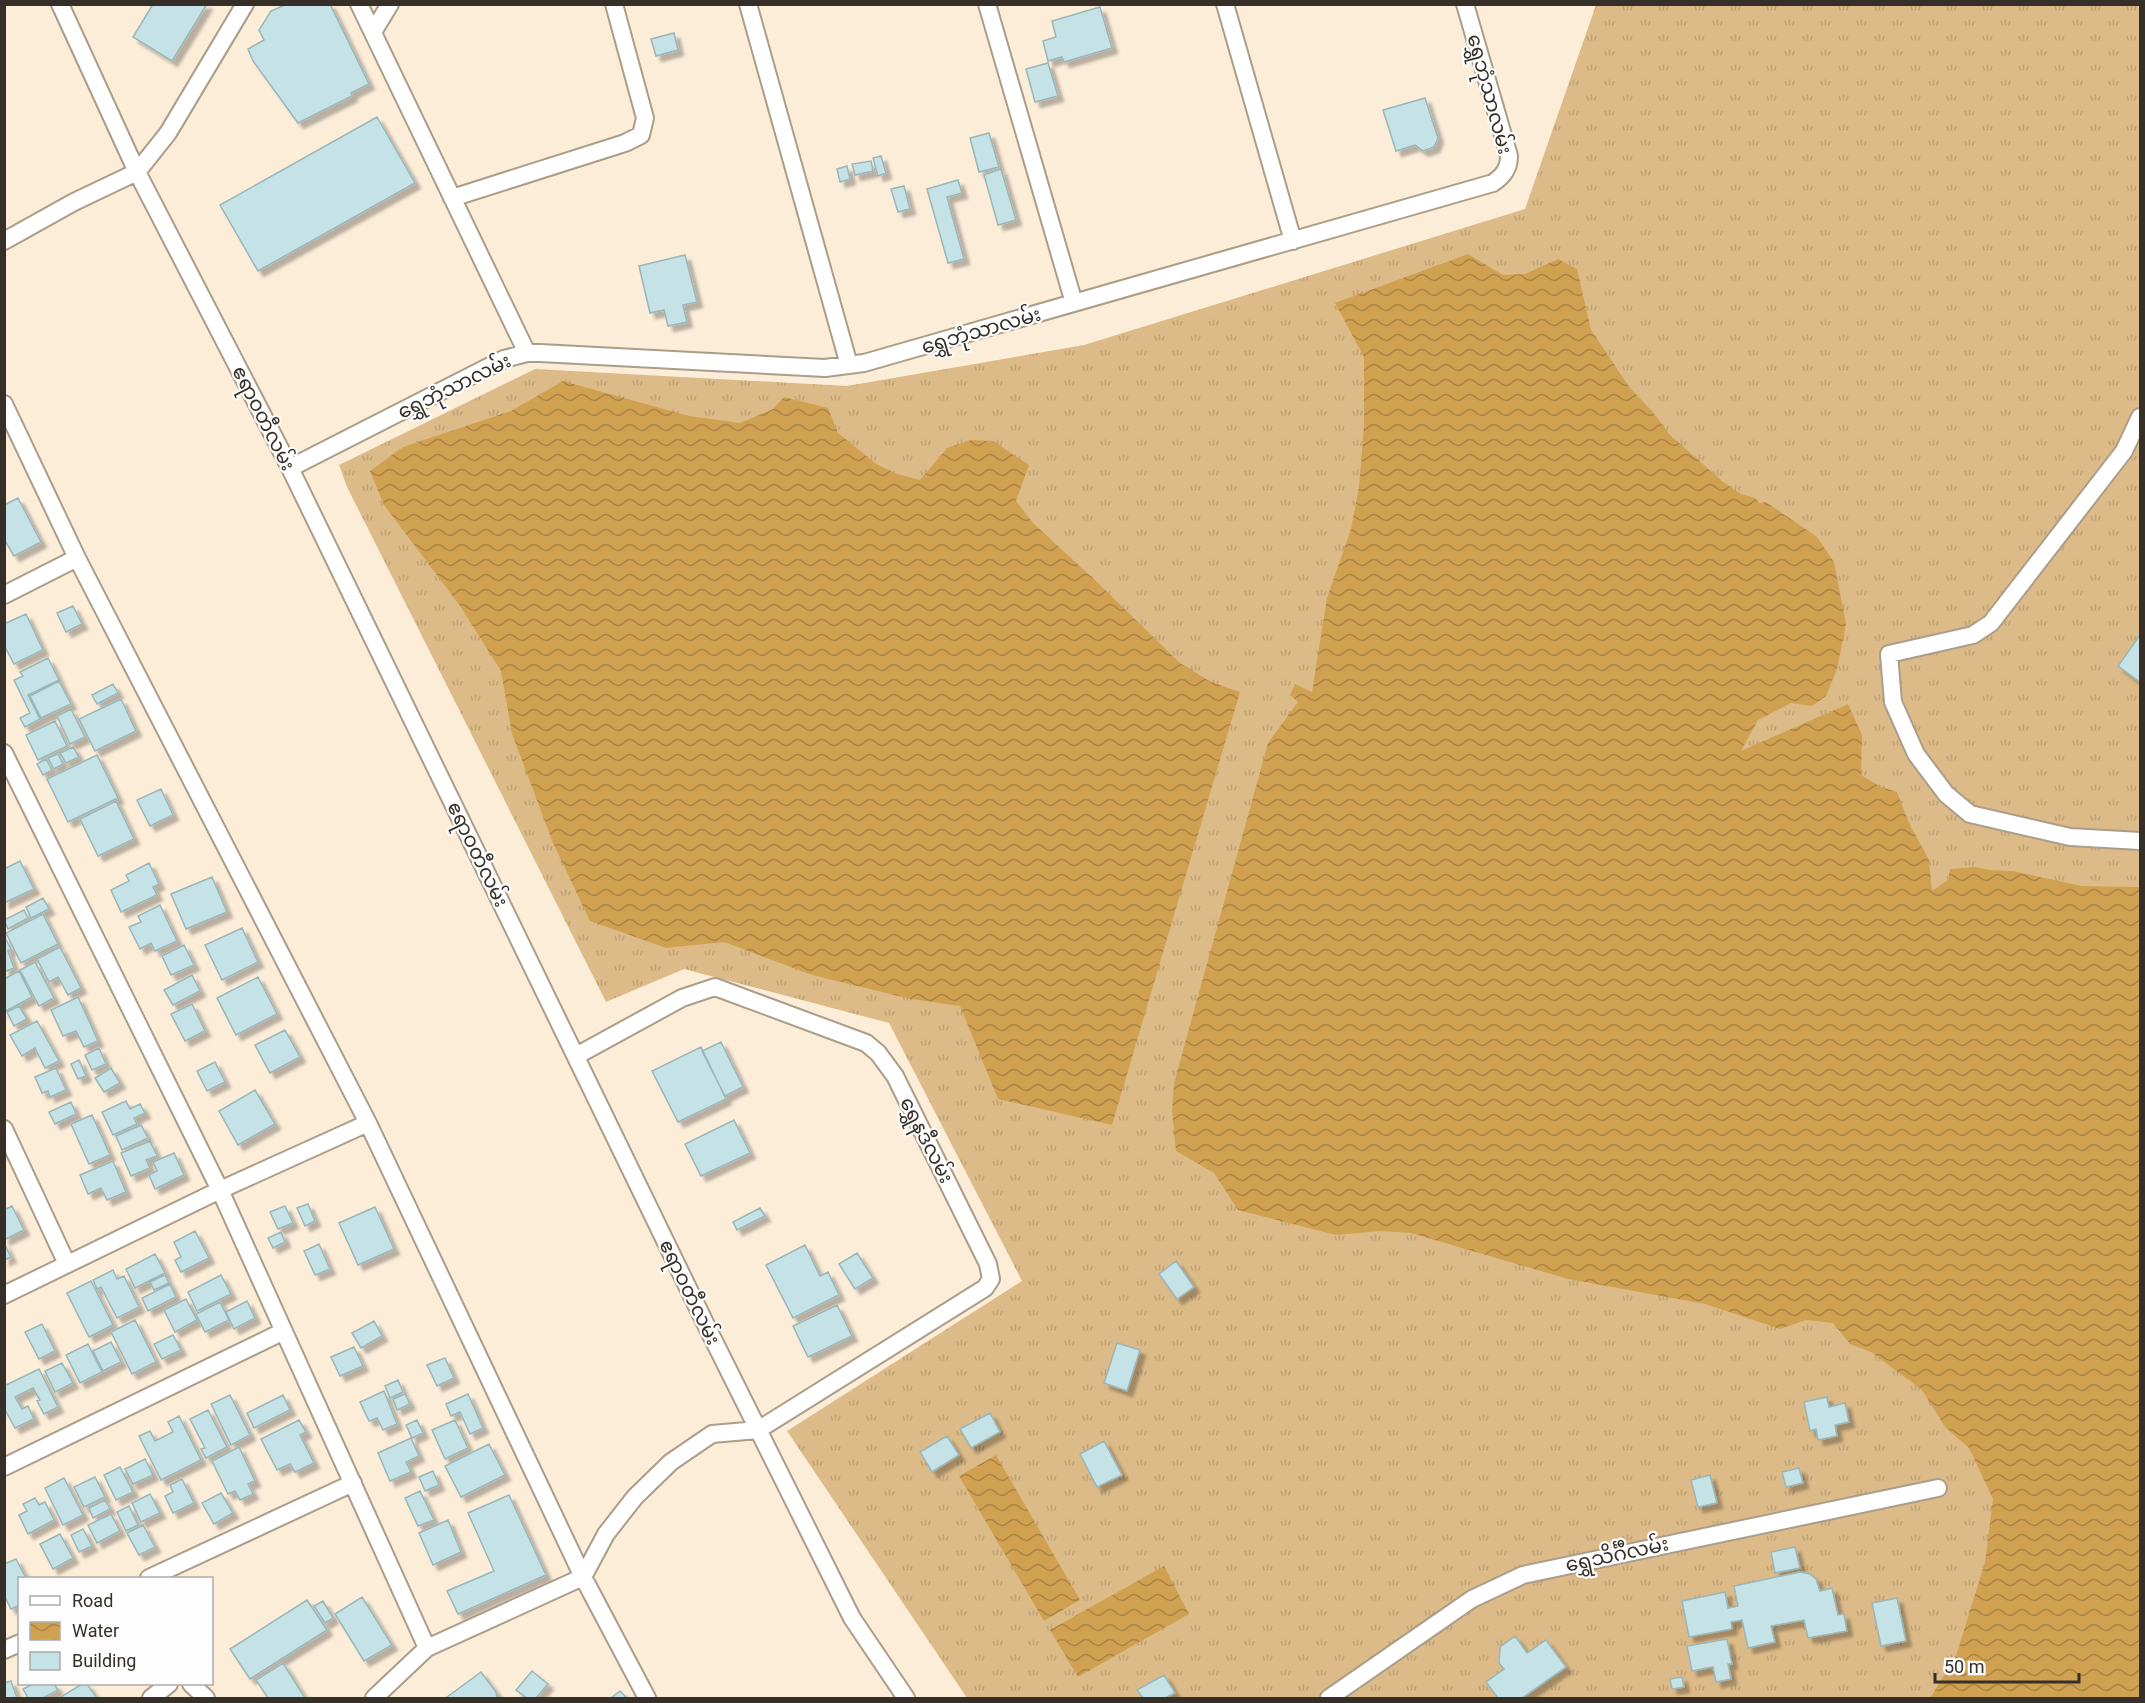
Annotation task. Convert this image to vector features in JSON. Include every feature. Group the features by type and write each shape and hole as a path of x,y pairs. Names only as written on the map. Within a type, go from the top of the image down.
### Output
{"street":[{"name":"ဧရာဝတီလမ်း","path":"60,4 137,172 290,468 758,1430 852,1618 906,1698"},
{"path":"4,241 74,202 137,172 168,133 245,4"},
{"path":"359,4 527,353"},
{"path":"372,32 390,4"},
{"path":"452,198 625,143 640,135 645,118 614,4"},
{"path":"748,4 849,365"},
{"path":"987,4 1074,303"},
{"path":"1225,4 1293,241"},
{"name":"ရွှေဘုံသာလမ်း","path":"290,468 504,359 527,353 825,368 849,365 883,358 1493,183 1505,171 1509,163 1509,156 1465,4"},
{"path":"4,404 77,558 368,1124 583,1577 648,1698"},
{"path":"2140,417 2124,451 1991,623 1973,635 1889,654 1893,702 1916,754 1946,794 1970,814 2070,837 2140,841"},
{"path":"4,595 77,558"},
{"path":"6,759 220,1190 428,1648"},
{"name":"ရွှေနဒီလမ်း","path":"576,1056 682,998 716,987 866,1043 878,1053 895,1076 988,1264 991,1279 985,1288 758,1430"},
{"path":"4,1295 220,1190 368,1124"},
{"path":"5,1130 67,1264"},
{"path":"4,1467 284,1331"},
{"path":"374,1698 428,1648 583,1577 606,1534 635,1497 671,1462 712,1434 758,1430"},
{"path":"151,1577 353,1484"},
{"name":"ရွှေသိင်္ဂီလမ်း","path":"1329,1698 1472,1599 1523,1575 1938,1488"},
{"path":"4,1650 18,1643"},
{"path":"151,1698 167,1685"},
{"path":"193,1685 206,1698"}],"green space":[{"path":"1596,5 2140,5 2140,1698 967,1698 787,1431 1022,1281 889,1023 684,969 606,1002 347,487 339,465 535,369 847,386 1084,345 1525,209"}],"water":[{"path":"1468,254 1503,275 1525,274 1558,259 1577,269 1591,330 1630,388 1652,411 1670,435 1722,481 1741,494 1755,498 1760,503 1766,502 1817,537 1834,562 1846,624 1837,669 1826,696 1812,706 1791,703 1758,720 1741,751 1848,704 1862,735 1861,775 1881,787 1897,792 1909,823 1929,860 1932,891 1948,880 1950,869 1975,867 2013,871 2082,886 2140,887 2140,1698 1930,1698 1956,1656 1985,1562 1993,1499 1969,1448 1945,1427 1922,1390 1871,1352 1850,1344 1833,1323 1806,1320 1780,1329 1705,1304 1568,1279 1411,1233 1380,1231 1336,1235 1238,1210 1214,1173 1176,1151 1172,1111 1174,1083 1268,743 1298,702 1290,695 1295,684 1312,692 1327,598 1351,529 1359,487 1364,426 1364,357 1335,303"},
{"path":"563,381 689,416 740,423 773,409 784,397 828,408 838,433 876,464 897,474 920,480 947,448 971,440 993,441 1029,465 1016,501 1033,523 1180,663 1211,682 1240,692 1112,1125 998,1099 960,1006 911,999 812,975 724,942 666,948 590,921 553,843 512,734 501,671 460,606 384,505 370,471 403,447 511,411"},
{"path":"996,1455 1080,1600 1044,1621 959,1476"},
{"path":"1164,1566 1189,1614 1078,1677 1050,1630"}],"building":[{"path":"153,4 207,4 172,61 133,37"},
{"path":"287,4 330,4 369,84 351,93 352,96 298,123 253,61 248,49 264,40 259,30 271,11"},
{"path":"1100,7 1112,48 1064,62 1062,57 1048,61 1043,41 1056,37 1052,21"},
{"path":"674,33 678,50 656,56 651,39"},
{"path":"1048,63 1058,96 1035,102 1026,69"},
{"path":"1425,98 1438,138 1434,147 1423,151 1415,145 1396,151 1383,110"},
{"path":"377,117 415,183 258,271 220,205"},
{"path":"989,133 999,167 979,172 970,138"},
{"path":"881,156 886,173 878,176 873,158"},
{"path":"871,161 873,171 855,175 852,164"},
{"path":"847,166 850,179 840,182 837,169"},
{"path":"1001,169 1016,220 998,225 984,175"},
{"path":"958,180 962,193 947,197 964,259 948,263 927,189"},
{"path":"904,186 910,209 898,212 891,189"},
{"path":"685,255 697,302 683,305 687,322 668,326 664,310 650,313 639,266"},
{"path":"18,498 41,542 14,556 4,539 4,505"},
{"path":"73,606 82,624 66,632 57,613"},
{"path":"26,614 43,650 14,664 4,645 4,624"},
{"path":"2140,635 2140,682 2118,666"},
{"path":"48,658 59,680 28,695 40,719 25,727 20,718 30,713 14,680 23,676 20,672"},
{"path":"59,681 71,704 41,718 30,696"},
{"path":"113,684 118,693 97,704 92,695"},
{"path":"121,699 136,731 95,751 79,719"},
{"path":"71,709 85,737 70,744 57,716"},
{"path":"55,721 67,746 38,760 26,735"},
{"path":"73,747 79,757 66,763 60,753"},
{"path":"58,754 63,764 54,769 48,758"},
{"path":"97,755 118,798 68,822 47,779"},
{"path":"46,759 52,770 43,775 37,764"},
{"path":"161,789 173,815 150,826 137,800"},
{"path":"116,801 134,839 98,856 80,819"},
{"path":"20,861 34,889 4,903 4,869"},
{"path":"149,863 159,884 153,887 157,895 121,912 111,890 129,881 126,875"},
{"path":"212,877 227,912 186,929 171,894"},
{"path":"43,898 49,909 31,918 26,907"},
{"path":"160,905 177,941 155,951 151,943 140,949 129,927 141,922 138,916"},
{"path":"24,910 28,918 8,929 4,920"},
{"path":"43,914 58,944 21,963 6,933"},
{"path":"242,928 258,962 222,980 205,945"},
{"path":"4,936 11,949 8,951 14,968 4,972"},
{"path":"184,945 194,965 171,975 162,956"},
{"path":"60,947 81,988 68,995 58,977 49,982 37,959"},
{"path":"35,962 54,998 39,1006 20,970"},
{"path":"19,971 32,997 4,1012 4,979"},
{"path":"192,975 200,991 173,1005 164,990"},
{"path":"258,977 277,1014 236,1035 217,998"},
{"path":"78,997 98,1041 84,1047 76,1031 63,1036 51,1010"},
{"path":"192,1004 205,1031 185,1041 171,1014"},
{"path":"19,1006 27,1019 14,1026 7,1012"},
{"path":"37,1021 59,1061 45,1068 35,1048 22,1056 10,1035"},
{"path":"285,1030 300,1057 270,1073 255,1045"},
{"path":"721,1042 743,1087 725,1096 702,1051"},
{"path":"701,1047 726,1099 678,1122 652,1071"},
{"path":"99,1048 106,1064 92,1070 85,1055"},
{"path":"79,1060 86,1076 78,1079 71,1064"},
{"path":"215,1062 225,1082 207,1091 197,1071"},
{"path":"56,1068 66,1090 50,1097 48,1091 42,1093 35,1077"},
{"path":"111,1068 120,1083 104,1092 95,1078"},
{"path":"255,1090 275,1124 238,1145 219,1111"},
{"path":"126,1101 130,1109 140,1104 145,1113 134,1118 137,1124 113,1135 102,1112"},
{"path":"71,1102 76,1114 55,1124 49,1112"},
{"path":"92,1115 110,1155 89,1164 71,1124"},
{"path":"734,1120 750,1153 701,1176 685,1144"},
{"path":"141,1125 148,1138 122,1150 116,1136"},
{"path":"150,1141 157,1156 146,1160 150,1168 131,1176 121,1153"},
{"path":"174,1153 184,1175 155,1189 149,1175 157,1171 153,1162"},
{"path":"113,1161 126,1192 107,1200 101,1188 88,1194 80,1175"},
{"path":"308,1204 315,1221 305,1226 297,1208"},
{"path":"12,1206 24,1230 4,1240 4,1210"},
{"path":"285,1206 293,1223 278,1229 270,1212"},
{"path":"375,1207 394,1249 358,1265 339,1223"},
{"path":"760,1208 765,1216 737,1230 733,1222"},
{"path":"195,1231 209,1258 181,1272 175,1260 181,1257 174,1242"},
{"path":"281,1232 285,1242 273,1248 268,1238"},
{"path":"4,1243 11,1257 4,1260"},
{"path":"319,1244 330,1269 315,1275 304,1251"},
{"path":"805,1245 820,1276 828,1272 839,1295 793,1318 766,1265"},
{"path":"857,1253 873,1278 855,1289 839,1264"},
{"path":"155,1254 165,1273 135,1288 126,1269"},
{"path":"1176,1261 1194,1287 1177,1299 1159,1274"},
{"path":"113,1270 117,1279 124,1276 139,1307 117,1318 101,1287 97,1289 93,1280"},
{"path":"165,1275 169,1283 154,1290 150,1282"},
{"path":"221,1275 231,1294 197,1311 188,1292"},
{"path":"91,1281 113,1325 89,1337 67,1293"},
{"path":"170,1284 176,1297 148,1311 142,1298"},
{"path":"186,1299 197,1320 175,1332 164,1310"},
{"path":"247,1301 255,1318 234,1329 226,1312"},
{"path":"220,1302 229,1320 205,1332 196,1314"},
{"path":"837,1305 852,1336 808,1357 793,1326"},
{"path":"135,1320 156,1362 132,1374 111,1332"},
{"path":"374,1321 382,1336 361,1348 352,1333"},
{"path":"42,1324 55,1351 39,1359 25,1332"},
{"path":"173,1335 181,1350 162,1359 154,1344"},
{"path":"111,1342 121,1362 103,1371 93,1351"},
{"path":"1117,1343 1140,1350 1127,1391 1104,1383"},
{"path":"88,1344 102,1372 80,1383 66,1355"},
{"path":"354,1347 363,1366 340,1376 331,1357"},
{"path":"445,1358 454,1378 437,1386 427,1365"},
{"path":"62,1363 73,1383 55,1392 45,1371"},
{"path":"39,1369 58,1407 44,1414 33,1388 15,1397 22,1409 28,1406 34,1419 15,1428 4,1408 4,1386"},
{"path":"398,1380 403,1392 390,1398 385,1386"},
{"path":"384,1391 397,1424 383,1430 377,1418 369,1421 360,1402"},
{"path":"405,1394 410,1404 397,1410 393,1399"},
{"path":"468,1394 483,1428 470,1434 460,1412 451,1416 446,1404"},
{"path":"230,1395 250,1435 231,1445 211,1404"},
{"path":"283,1395 290,1410 254,1428 247,1413"},
{"path":"1827,1397 1829,1407 1845,1403 1849,1422 1835,1425 1837,1436 1818,1440 1816,1429 1810,1431 1804,1402"},
{"path":"208,1410 227,1447 206,1458 201,1449 205,1448 190,1419"},
{"path":"990,1413 1000,1432 971,1448 960,1429"},
{"path":"179,1416 201,1460 161,1480 139,1436 150,1431 155,1441 173,1432 168,1422"},
{"path":"299,1420 306,1432 300,1435 314,1463 295,1472 290,1464 277,1470 261,1439"},
{"path":"417,1420 423,1433 412,1438 406,1425"},
{"path":"455,1420 468,1448 445,1459 432,1430"},
{"path":"947,1436 959,1455 932,1472 920,1452"},
{"path":"411,1438 419,1456 406,1462 411,1472 390,1481 378,1453"},
{"path":"1104,1441 1122,1475 1097,1487 1080,1454"},
{"path":"489,1444 505,1475 461,1497 445,1466"},
{"path":"239,1447 255,1481 248,1484 253,1494 240,1500 235,1491 228,1494 212,1461"},
{"path":"145,1459 153,1475 133,1484 125,1469"},
{"path":"120,1467 133,1492 116,1500 104,1475"},
{"path":"1799,1468 1803,1483 1786,1487 1782,1472"},
{"path":"433,1471 439,1485 425,1491 419,1477"},
{"path":"1710,1475 1717,1503 1698,1507 1691,1480"},
{"path":"95,1477 105,1497 84,1507 74,1487"},
{"path":"64,1478 83,1515 63,1525 45,1488"},
{"path":"182,1479 194,1503 173,1513 165,1496 173,1492 170,1485"},
{"path":"420,1491 434,1520 418,1526 405,1498"},
{"path":"221,1493 233,1513 214,1524 202,1503"},
{"path":"150,1494 160,1513 141,1522 132,1503"},
{"path":"509,1495 546,1575 458,1614 447,1591 494,1571 468,1513"},
{"path":"35,1498 39,1505 45,1502 54,1520 28,1534 19,1515 27,1511 23,1504"},
{"path":"105,1500 110,1509 93,1518 89,1508"},
{"path":"129,1506 138,1525 126,1531 117,1512"},
{"path":"111,1514 120,1531 97,1543 88,1525"},
{"path":"448,1520 461,1552 433,1565 419,1533"},
{"path":"143,1525 155,1547 139,1555 127,1533"},
{"path":"83,1529 92,1546 79,1552 71,1535"},
{"path":"60,1534 73,1558 53,1569 40,1544"},
{"path":"1795,1547 1800,1568 1775,1573 1771,1552"},
{"path":"16,1559 25,1577 18,1577 18,1606 11,1609 4,1595 4,1564"},
{"path":"1800,1572 1810,1574 1816,1579 1820,1591 1832,1588 1838,1615 1844,1614 1847,1631 1808,1638 1804,1620 1771,1626 1775,1642 1748,1648 1742,1620 1731,1622 1732,1629 1689,1637 1682,1601 1725,1592 1728,1608 1738,1606 1734,1586"},
{"path":"362,1597 392,1645 364,1661 335,1614"},
{"path":"1897,1598 1906,1641 1881,1646 1872,1603"},
{"path":"307,1600 327,1630 250,1679 230,1649"},
{"path":"323,1601 333,1618 325,1623 314,1606"},
{"path":"1515,1636 1527,1653 1546,1640 1566,1667 1522,1698 1498,1698 1486,1682 1504,1669 1499,1663 1500,1647"},
{"path":"1727,1639 1732,1664 1728,1664 1731,1679 1716,1682 1713,1667 1692,1671 1687,1646"},
{"path":"283,1663 305,1698 268,1698 256,1680"},
{"path":"532,1671 548,1684 536,1698 527,1698 516,1690"},
{"path":"481,1672 496,1692 497,1698 447,1697"},
{"path":"1164,1675 1175,1693 1165,1698 1143,1698 1137,1690"},
{"path":"1682,1677 1684,1687 1672,1689 1670,1679"},
{"path":"11,1681 17,1698 4,1698 4,1683"},
{"path":"31,1685 55,1685 58,1690 43,1698 28,1698 23,1689"},
{"path":"80,1685 88,1685 97,1698 59,1698"},
{"path":"620,1691 627,1698 611,1698"}]}
